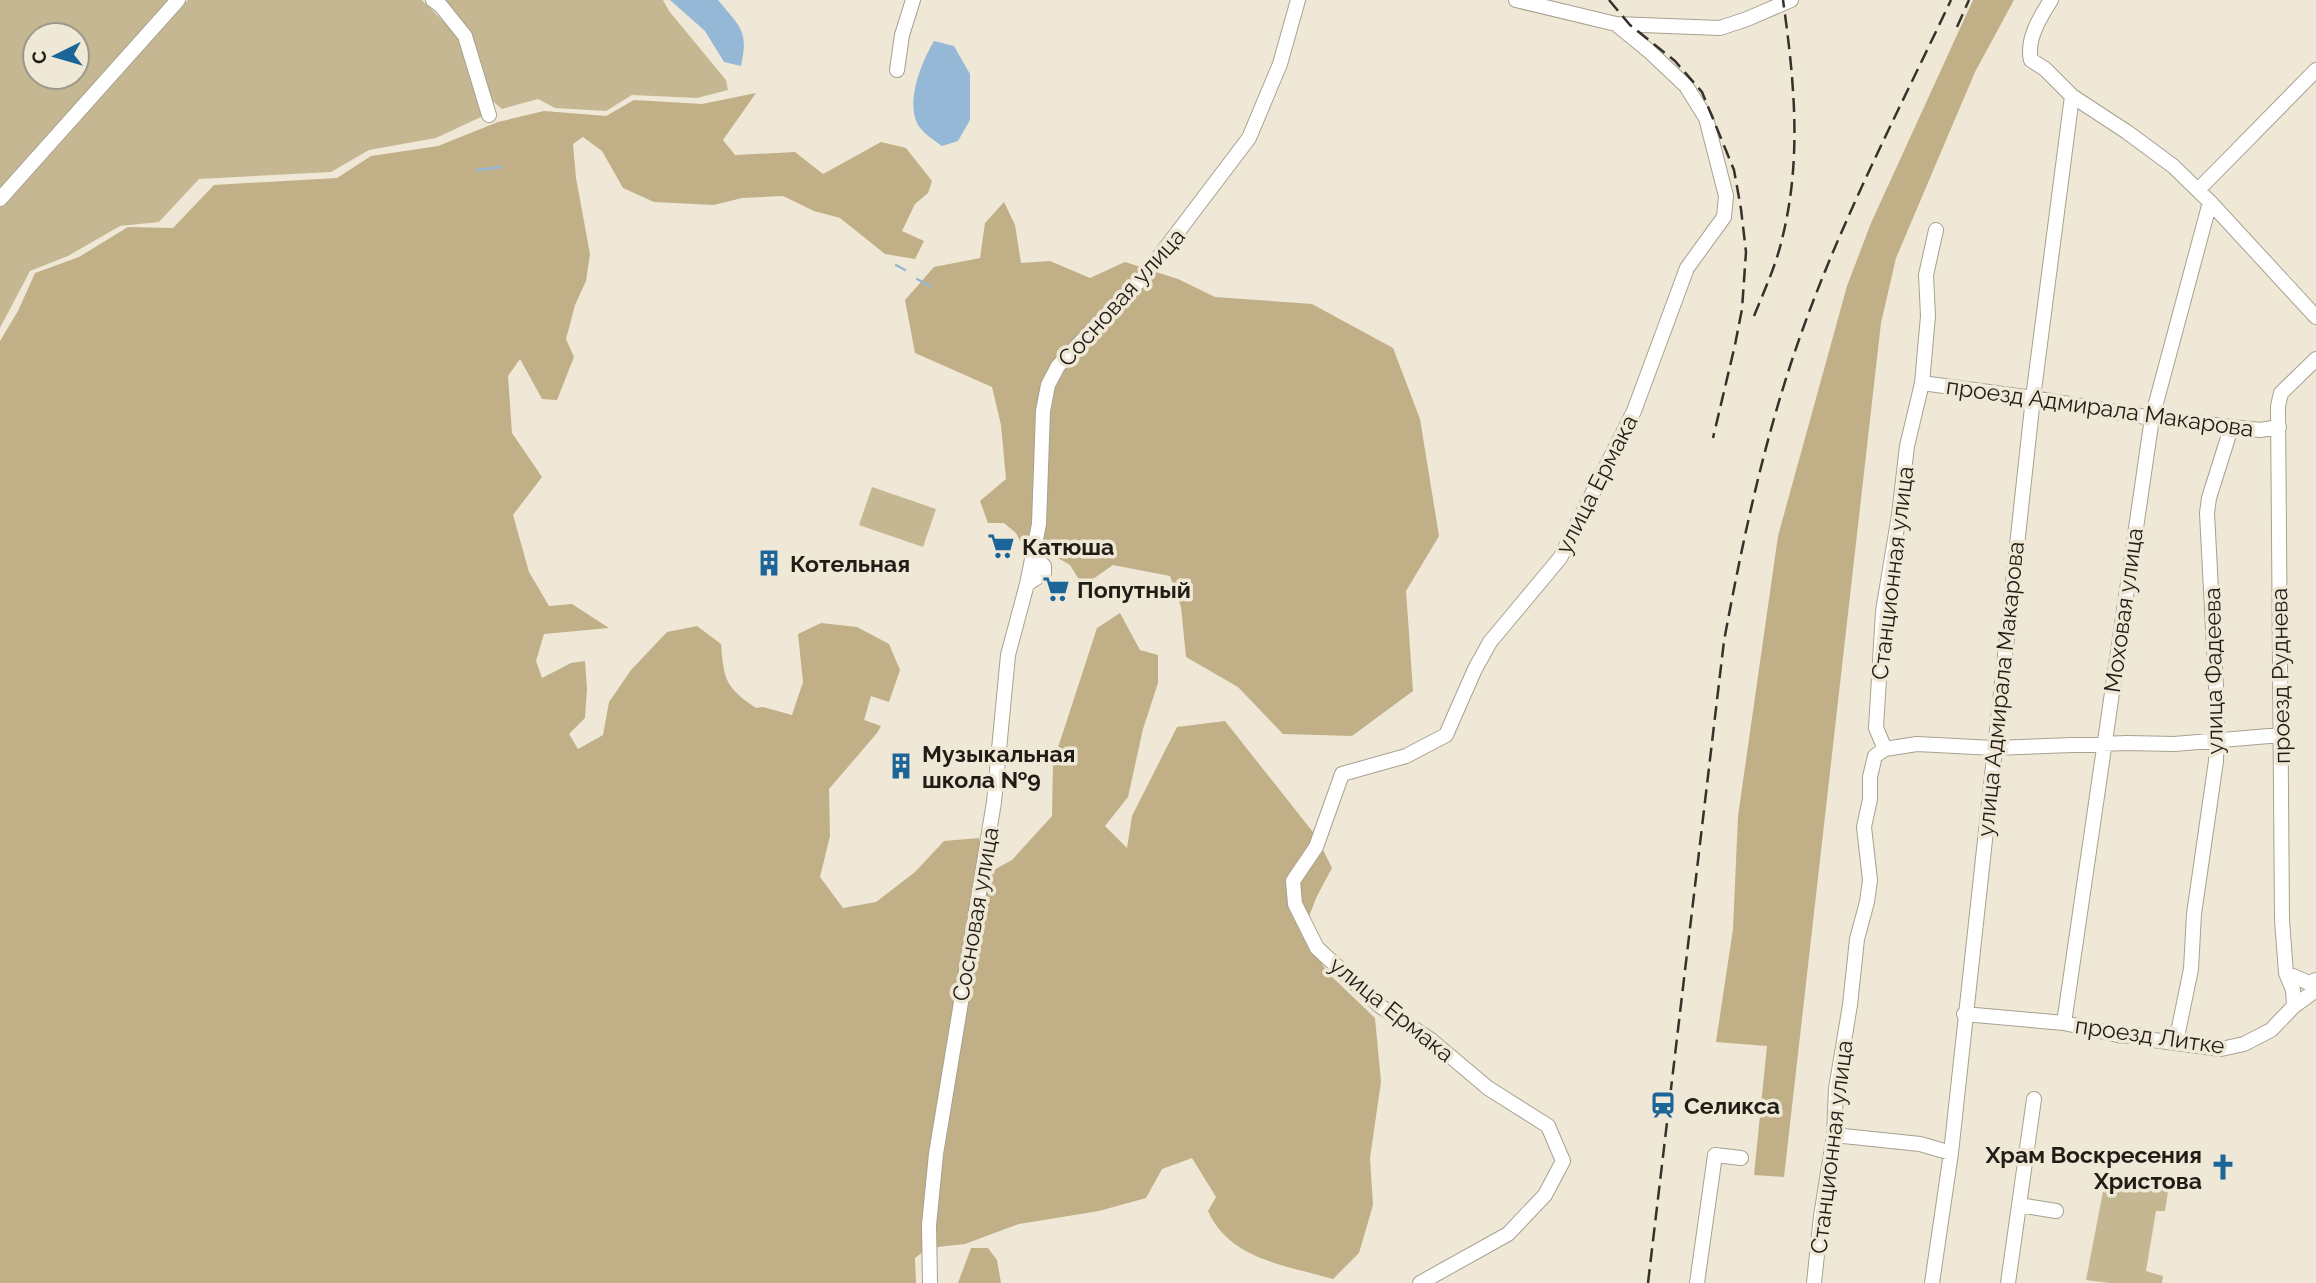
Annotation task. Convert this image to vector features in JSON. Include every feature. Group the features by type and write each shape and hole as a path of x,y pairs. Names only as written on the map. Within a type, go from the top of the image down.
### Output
{"street":[{"path":"0,199 178,0"},
{"path":"433,0 442,6 465,36 489,115"},
{"path":"897,70 902,35 913,0"},
{"name":"Сосновая улица","path":"930,1283 929,1225 936,1154 994,802 1008,655 1027,584 1044,573 1044,566 1040,562 1031,567 1039,524 1043,411 1048,384 1058,366 1146,274 1249,138 1280,64 1298,0"},
{"path":"1516,0 1616,24 1720,28 1791,0"},
{"path":"2051,0 2042,14 2029,50 2031,60 2045,69 2072,96 2174,166 2316,317"},
{"name":"улица Ермака","path":"1420,1283 1508,1234 1545,1195 1563,1161 1548,1126 1488,1088 1431,1040 1380,1006 1317,948 1295,904 1293,881 1316,847 1342,774 1406,756 1446,735 1490,642 1560,558 1634,411 1687,268 1724,217 1726,196 1706,118 1686,86 1616,24"},
{"path":"2198,190 2316,70"},
{"name":"улица Адмирала Макарова","path":"1932,1283 1951,1153 2033,398 2072,96"},
{"name":"Моховая улица","path":"2064,1023 2152,418 2210,202"},
{"name":"Станционная улица","path":"1814,1283 1834,1135 1836,1088 1850,1005 1857,939 1870,880 1863,838 1875,756 1885,750 1876,728 1883,611 1907,446 1922,383 1928,316 1926,275 1936,230"},
{"name":"проезд Руднева","path":"2294,1006 2293,990 2286,974 2282,920 2278,406 2281,393 2316,359"},
{"name":"проезд Адмирала Макарова","path":"1922,383 2231,428 2260,430 2278,427"},
{"name":"улица Фадеева","path":"2176,1042 2191,969 2194,914 2217,742 2207,513 2209,498 2231,428"},
{"path":"1885,750 1917,744 1994,748 2217,742 2281,736"},
{"path":"2286,974 2309,983 2316,980"},
{"name":"проезд Литке","path":"1964,1014 2064,1023 2122,1036 2138,1035 2153,1040 2221,1049 2244,1044 2271,1030 2294,1006 2316,990"},
{"path":"2008,1283 2034,1099"},
{"path":"1834,1135 1920,1144 1951,1153"},
{"path":"1697,1283 1715,1155 1741,1158"},
{"path":"2019,1205 2056,1211"}],"shaded area":[{"path":"0,0 170,0 91,86 91,21 21,21 21,91 87,91 0,192"},
{"path":"188,0 422,0 462,40 483,116 436,138 369,150 331,172 199,179 159,222 120,226 68,256 30,271 0,328 0,205"},
{"path":"442,0 663,0 726,80 728,90 697,98 632,95 606,111 555,108 538,99 502,109 490,99"},
{"path":"1973,0 2014,0 1975,72 1896,258 1881,323 1784,1177 1754,1175 1767,1046 1716,1042 1733,929 1738,816 1778,536 1847,286 1871,223"},
{"path":"756,93 723,140 735,155 795,152 823,174 881,142 906,148 932,181 928,193 915,204 902,231 924,241 915,259 885,254 840,218 814,211 783,196 742,198 714,205 654,202 623,188 602,151 583,137 573,144 576,178 590,254 586,281 575,305 566,339 574,357 557,400 542,399 520,359 508,376 512,433 542,477 513,515 529,572 549,606 572,604 609,628 544,634 536,661 542,678 571,663 585,661 585,718 569,734 578,749 603,735 609,702 631,670 667,632 697,626 721,644 725,675 738,694 756,708 763,707 792,715 803,682 798,634 821,623 857,627 889,644 900,670 889,702 871,696 864,720 881,726 877,733 829,789 830,836 820,877 843,908 876,902 915,872 944,841 979,838 990,872 1012,860 1052,816 1053,763 1097,628 1120,613 1140,650 1158,655 1158,683 1143,729 1128,797 1105,826 1127,848 1132,816 1177,727 1225,721 1316,836 1332,868 1302,934 1328,973 1375,1018 1381,1082 1370,1158 1373,1205 1359,1253 1333,1279 1279,1264 1245,1250 1230,1240 1208,1211 1216,1197 1192,1158 1162,1169 1146,1198 1099,1211 1019,1224 965,1244 928,1248 915,1258 916,1283 0,1283 0,341 18,311 35,273 79,257 128,227 173,228 214,185 337,178 371,156 438,146 498,122 544,111 606,116 634,100 702,104"},
{"path":"1004,202 1015,225 1021,263 1050,261 1090,278 1125,262 1178,279 1215,297 1312,304 1393,348 1420,419 1439,536 1406,591 1413,691 1352,736 1283,734 1238,687 1186,657 1181,607 1170,576 1113,565 1083,586 1070,565 1051,554 1021,543 1016,533 1004,523 988,523 980,501 1006,479 1001,425 992,387 915,353 905,300 934,267 980,258 985,223"},
{"path":"872,487 936,509 923,547 859,525"},
{"path":"2106,1176 2169,1186 2165,1211 2156,1211 2146,1271 2163,1276 2162,1283 2086,1280"},
{"path":"971,1248 988,1248 997,1260 1001,1283 958,1283"}],"water":[{"path":"670,0 718,0 741,30 744,44 741,66 724,62 705,31"},
{"path":"934,41 954,46 970,74 970,120 958,141 942,146 921,130 914,114 913,103 917,81"}],"waterway":[{"path":"477,170 501,167"},
{"path":"896,265 905,270"},
{"path":"917,279 930,286"}],"railway":[{"path":"1609,0 1630,25 1675,61 1702,92 1734,170 1746,252 1742,309 1713,438"},
{"path":"1754,316 1780,245 1793,176 1793,88 1783,0"},
{"path":"1648,1283 1724,641 1758,480 1791,362 1821,282 1874,160 1951,0"},
{"path":"1957,27 1969,0"}],"place":[{"name":"Катюша","path":"1001,546"},
{"name":"Котельная","path":"769,563"},
{"name":"Попутный","path":"1056,589"},
{"name":"Музыкальная школа №9","path":"901,766"},
{"name":"Селикса","path":"1663,1105"},
{"name":"Храм Воскресения Христова","path":"2223,1167"}]}
